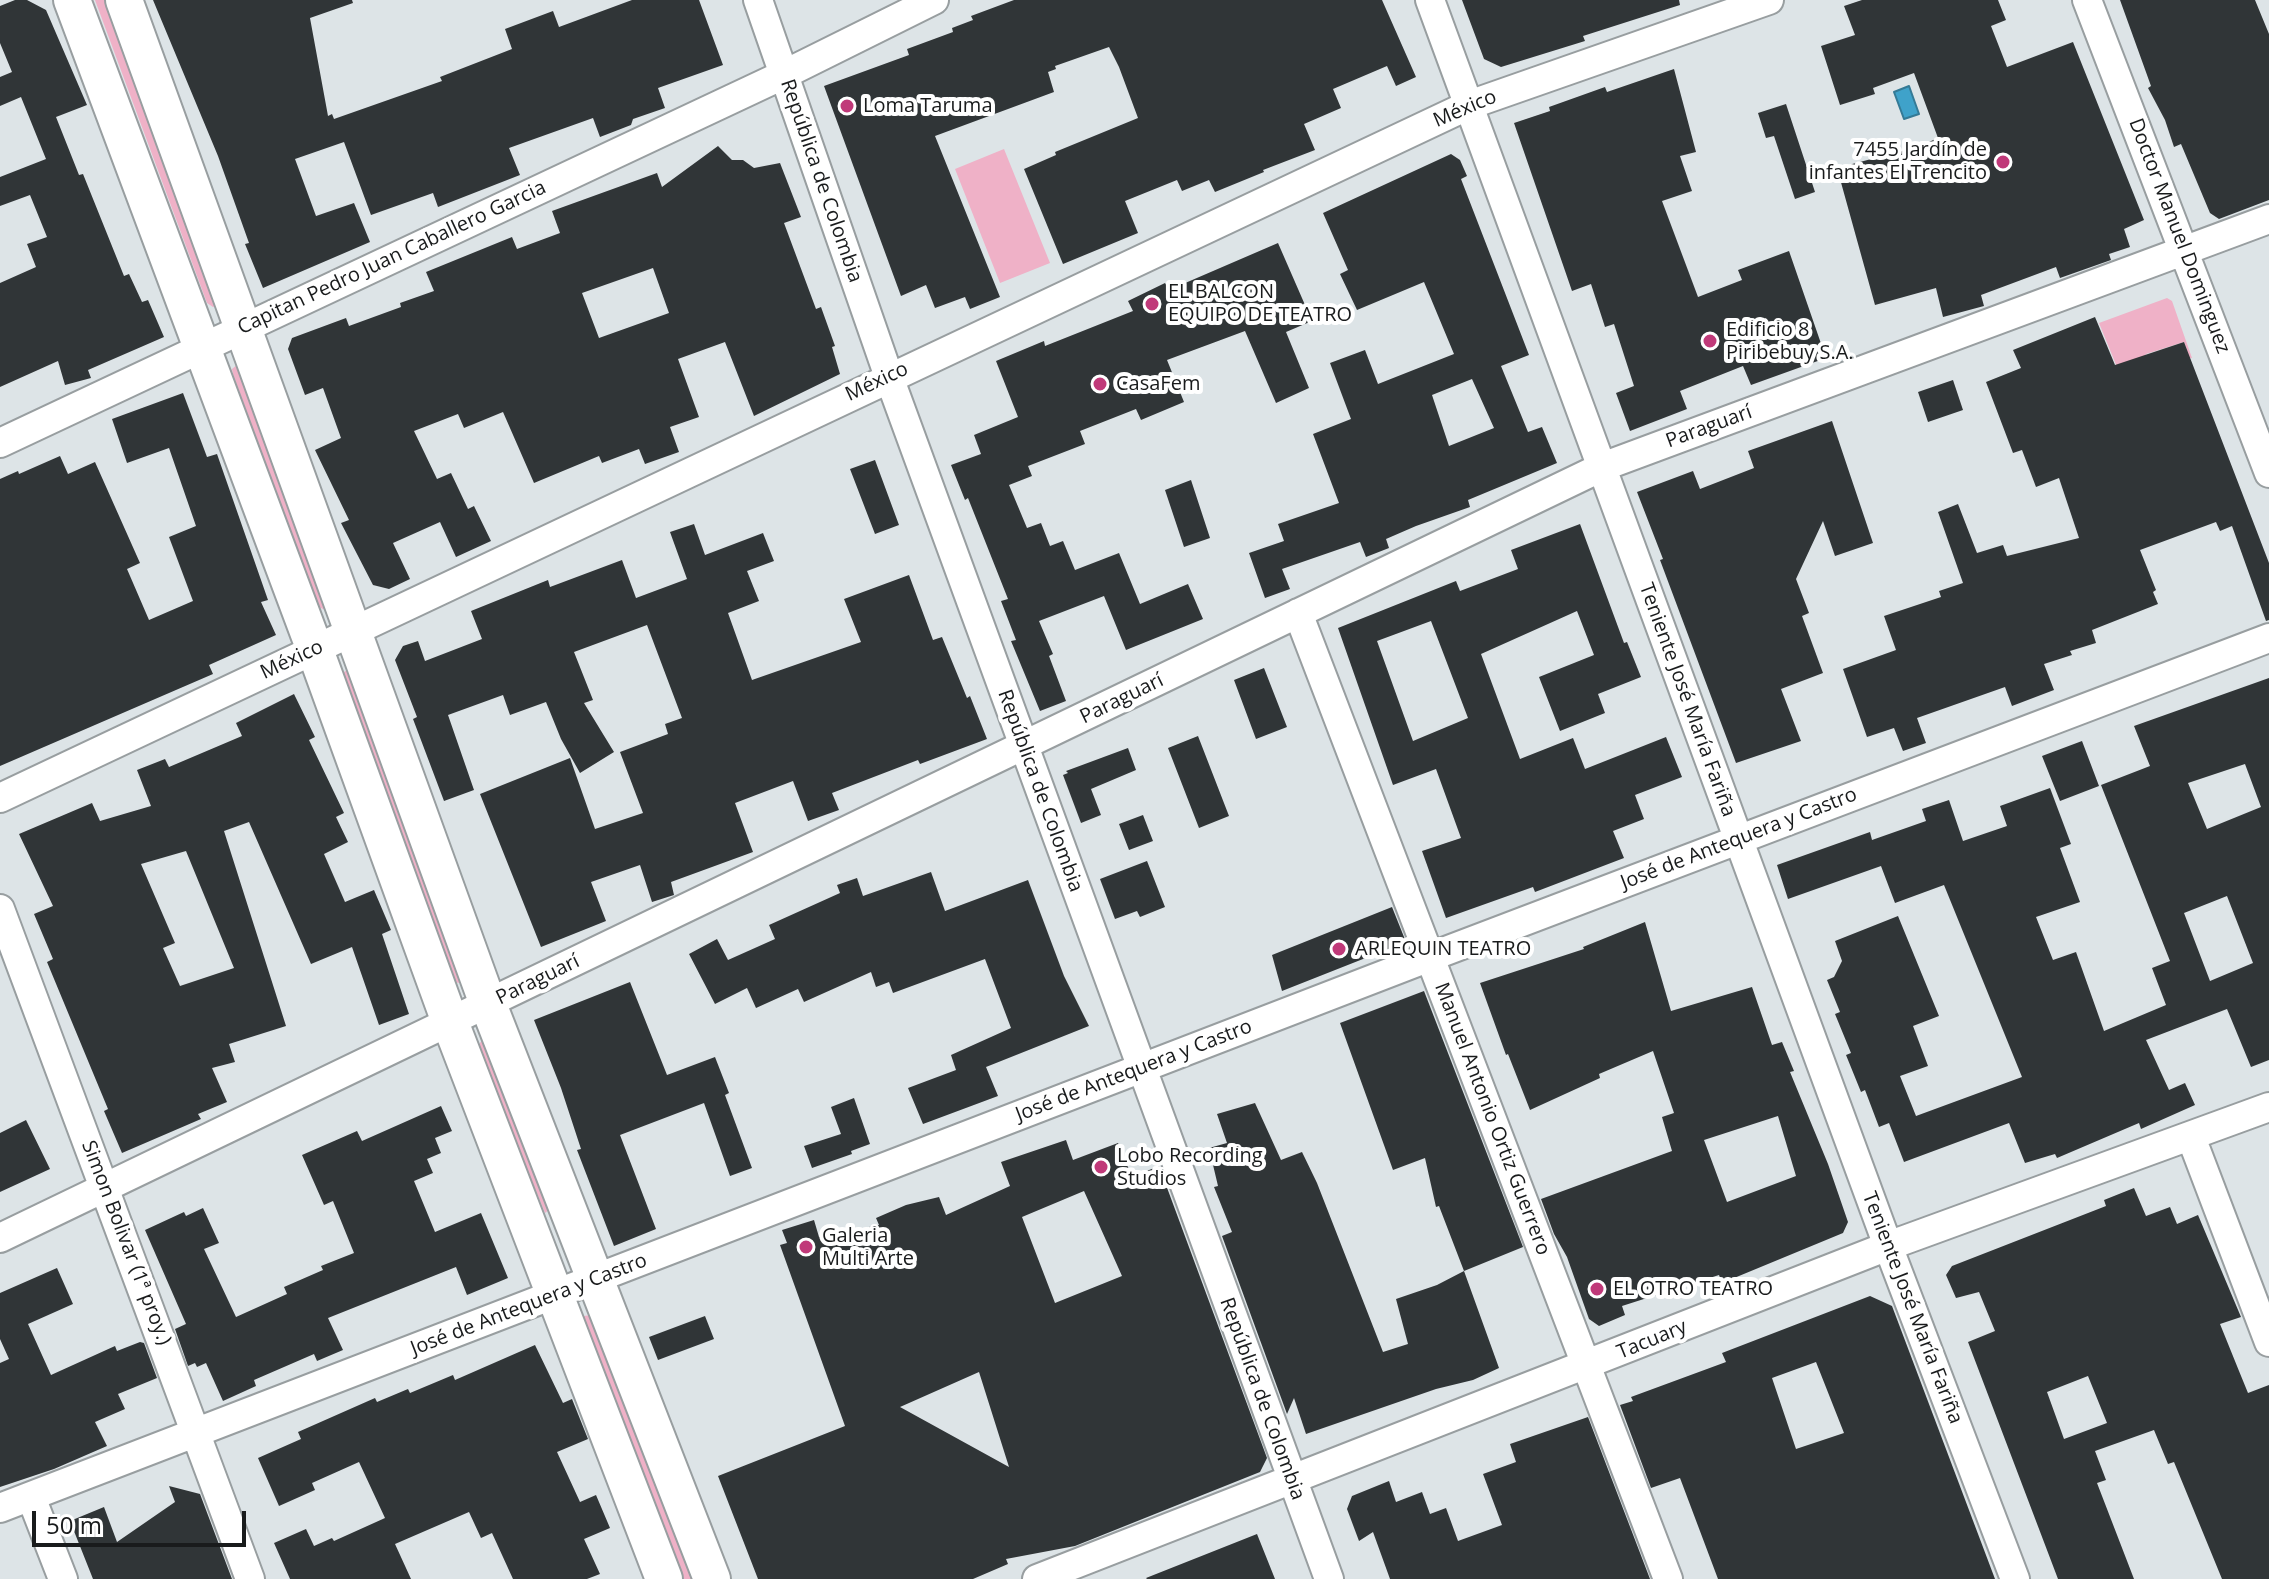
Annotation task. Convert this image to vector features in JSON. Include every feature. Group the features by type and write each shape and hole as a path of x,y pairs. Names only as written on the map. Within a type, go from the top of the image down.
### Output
{"main road":[{"path":"72,0 315,650 450,1022 664,1579"},
{"path":"124,0 488,1004 712,1579"}],"street":[{"name":"República de Colombia","path":"758,0 889,377 1329,1579"},
{"name":"Capitan Pedro Juan Caballero Garcia","path":"0,443 785,74 934,0"},
{"name":"Teniente José María Fariña","path":"1430,0 1888,1246 2015,1579"},
{"name":"México","path":"0,798 1469,105 1769,0"},
{"name":"Doctor Manuel Dominguez","path":"2087,0 2269,473"},
{"name":"Paraguarí","path":"0,1238 1602,467 2269,219"},
{"name":"Manuel Antonio Ortiz Guerrero","path":"1298,613 1668,1579"},
{"name":"José de Antequera y Castro","path":"0,1508 1430,957 2269,638"},
{"name":"Simon Bolivar (1ª proy.)","path":"0,909 250,1579"},
{"name":"Tacuary","path":"1037,1579 1888,1246 2269,1107"},
{"path":"2191,1137 2269,1342"},
{"path":"31,1497 63,1579"}],"shaded area":[{"path":"95,0 107,0 216,306 207,303"},
{"path":"1004,149 1050,263 1000,283 955,169"},
{"path":"2167,298 2172,301 2192,358 2189,358 2184,342 2146,354 2128,394 2099,323"},
{"path":"237,365 328,606 325,610 317,606 233,374 232,369"},
{"path":"348,669 461,982 452,979 343,678 343,673"},
{"path":"483,1039 550,1209 545,1213 477,1047"},
{"path":"591,1315 694,1579 680,1579 582,1321 584,1316"}],"water":[{"path":"1909,86 1919,114 1904,119 1894,92"}],"building":[{"path":"15,0 27,0 46,10 87,105 56,117 79,175 83,174 124,276 129,274 142,302 148,300 164,337 88,370 91,378 65,385 58,361 0,387 0,283 36,267 27,244 47,237 30,195 0,206 0,177 46,159 21,97 0,106 0,77 12,72 0,43 0,6"},
{"path":"153,0 352,0 353,3 310,18 328,116 332,114 334,119 442,81 440,77 512,49 505,29 553,11 559,27 632,0 699,0 723,65 658,88 665,108 633,119 631,125 600,137 593,118 509,148 520,175 438,207 433,193 371,215 344,142 295,159 316,216 354,203 370,242 263,288 245,244 249,243 218,156"},
{"path":"1014,0 1382,0 1416,77 1396,86 1387,66 1333,89 1341,108 1304,124 1315,150 1215,192 1209,180 1182,191 1177,180 1125,201 1138,233 1063,264 1024,169 1056,155 1055,152 1138,118 1109,47 1055,66 1056,69 1048,72 1054,92 935,136 1000,297 970,309 965,297 935,308 926,285 901,296 824,86 909,55 907,49 953,32 952,28 973,20 971,16"},
{"path":"1462,0 1679,0 1680,5 1583,36 1585,41 1501,67 1484,59"},
{"path":"1862,0 1998,0 2006,20 1991,26 2007,67 2073,42 2144,220 2124,229 2130,247 2109,254 2111,260 2060,278 2056,267 1981,295 1984,306 1943,317 1936,288 1875,305 1837,168 1917,147 1938,138 1914,73 1873,88 1875,94 1840,105 1821,46 1855,35 1844,6"},
{"path":"2120,0 2255,0 2269,34 2269,200 2219,219 2210,213 2181,144 2174,147 2165,120 2148,88 2151,86"},
{"path":"1674,69 1696,152 1680,156 1692,191 1662,201 1698,297 1742,280 1738,270 1789,251 1826,358 1751,385 1743,366 1680,391 1687,409 1630,431 1616,393 1634,386 1614,324 1605,327 1591,284 1572,291 1514,123 1605,87 1607,92"},
{"path":"1786,104 1815,192 1795,199 1774,136 1766,138 1758,113"},
{"path":"718,146 732,160 743,160 754,168 780,163 801,217 784,223 816,309 821,307 835,346 832,347 840,374 754,416 725,342 678,359 699,417 670,427 679,452 645,464 639,449 602,463 599,456 534,483 503,412 464,428 458,414 414,431 437,479 451,473 468,509 474,506 491,541 456,557 440,522 393,543 410,579 389,589 373,585 341,523 349,520 315,450 341,438 323,388 305,395 288,349 292,338 346,318 349,326 401,307 400,303 434,291 426,272 512,237 517,249 560,233 552,211 657,173 662,187","holes":["653,268 669,313 599,338 582,293"]},
{"path":"1451,154 1460,160 1467,176 1461,179 1529,355 1501,366 1528,432 1542,427 1557,463 1468,500 1470,507 1386,539 1389,548 1366,557 1360,542 1282,569 1290,589 1265,598 1249,553 1284,541 1278,524 1339,503 1313,434 1351,419 1330,363 1365,350 1378,384 1454,354 1424,282 1357,310 1340,274 1348,270 1323,213","holes":["1472,379 1494,428 1449,446 1432,395"]},
{"path":"1278,243 1312,321 1286,332 1309,388 1276,403 1245,331 1167,360 1184,402 1141,420 1136,409 1080,431 1085,444 1028,466 1032,476 1009,485 1027,528 1041,523 1050,546 1063,541 1075,570 1119,553 1140,604 1188,584 1203,619 1126,650 1104,596 1039,621 1053,654 1049,656 1066,701 1040,711 1011,641 1016,640 1001,601 1008,599 968,498 965,500 951,465 981,454 974,435 1018,417 996,361 1044,341 1045,346 1133,311 1128,301 1165,283 1169,290"},
{"path":"2095,317 2115,365 2184,342 2269,563 2269,620 2266,621 2232,526 2220,531 2216,522 2140,550 2156,590 2153,592 2158,604 2092,630 2096,643 2044,664 2054,690 2012,706 2005,687 1917,718 1926,743 1903,751 1894,728 1867,737 1843,669 1896,650 1884,616 1941,597 1939,591 1963,583 1938,512 1958,504 1977,553 2003,545 2007,556 2079,538 2059,478 2036,487 2022,450 2013,453 1986,382 2021,368 2013,350"},
{"path":"1953,380 1963,410 1928,422 1918,392"},
{"path":"183,393 207,457 217,454 268,600 261,602 276,635 209,665 213,674 0,766 0,479 60,456 68,474 95,462 140,563 127,569 149,620 193,601 169,537 196,526 169,448 127,463 112,419"},
{"path":"1832,421 1873,543 1835,556 1823,521 1796,579 1809,613 1802,616 1823,673 1781,689 1801,741 1736,763 1637,492 1693,471 1700,489 1754,468 1748,451"},
{"path":"875,460 899,525 875,534 850,469"},
{"path":"1191,480 1210,538 1184,547 1165,490"},
{"path":"694,524 705,555 763,533 774,561 747,571 759,601 728,613 752,680 861,642 844,599 909,575 933,640 942,637 987,739 920,764 918,760 832,793 839,810 808,821 793,781 735,803 753,852 671,882 674,895 652,902 640,865 591,882 606,921 541,947 480,794 570,758 595,829 643,813 620,752 668,734 665,724 682,718 647,625 574,652 593,700 584,703 614,752 580,773 561,739 546,702 510,715 503,695 448,715 474,790 444,801 395,660 403,646 418,641 425,661 482,639 471,611 548,580 550,587 622,560 636,598 687,579 670,532"},
{"path":"1580,524 1624,643 1627,642 1641,677 1598,694 1605,713 1560,731 1539,677 1594,655 1577,611 1481,654 1520,759 1573,738 1585,769 1666,737 1682,777 1635,795 1644,819 1613,831 1624,858 1535,892 1533,887 1446,918 1422,851 1461,838 1436,769 1393,785 1338,628 1456,581 1460,591 1518,569 1511,550","holes":["1431,621 1468,718 1413,741 1377,641"]},
{"path":"1264,668 1287,727 1256,739 1234,680"},
{"path":"2269,678 2269,1060 2251,1067 2227,1009 2146,1040 2169,1090 2185,1083 2195,1105 2141,1129 2139,1123 2057,1158 2055,1154 2025,1163 2009,1123 1904,1162 1889,1123 1879,1127 1865,1090 1861,1092 1846,1055 1851,1053 1835,1014 1840,1012 1827,980 1834,977 1842,961 1835,941 1898,916 1939,1016 1913,1026 1928,1066 1900,1076 1916,1116 2022,1077 1944,885 1895,903 1881,866 1788,899 1777,865 1870,832 1872,840 1926,821 1922,809 1949,800 1963,841 2007,826 2000,806 2050,788 2071,844 2060,848 2080,902 2036,917 2053,960 2076,952 2104,1031 2166,1005 2152,968 2170,961 2101,785 2150,766 2134,726","holes":["2245,764 2261,807 2207,829 2188,783","2227,896 2253,963 2210,981 2184,913"]},
{"path":"294,694 315,737 309,740 344,813 336,817 348,842 324,854 345,902 374,890 391,930 382,934 409,1014 379,1025 352,947 311,964 249,822 224,831 286,1026 229,1044 235,1062 212,1068 227,1102 198,1114 201,1119 122,1153 104,1111 108,1109 47,962 53,959 34,914 53,906 19,834 92,803 100,821 151,806 137,770 165,759 169,767 242,736 236,723","holes":["186,851 234,968 180,986 163,948 175,943 141,864"]},
{"path":"1198,736 1229,816 1199,828 1168,748"},
{"path":"2082,741 2099,786 2060,801 2042,756"},
{"path":"1128,748 1136,770 1091,789 1101,815 1081,823 1063,775 1068,773 1066,771"},
{"path":"1143,815 1153,841 1129,850 1119,824"},
{"path":"1147,861 1165,907 1140,917 1137,911 1115,919 1100,879"},
{"path":"931,872 945,911 1028,880 1064,976 1089,1026 986,1067 998,1096 923,1124 908,1088 956,1070 951,1055 1011,1028 985,959 893,993 889,982 876,987 871,972 804,1002 798,989 756,1008 747,988 715,1004 689,954 717,939 728,960 775,939 769,925 840,893 837,885 857,878 863,896"},
{"name":"ARLEQUIN TEATRO","path":"1392,907 1406,942 1282,991 1272,955"},
{"path":"1645,922 1671,1011 1752,987 1772,1045 1782,1042 1794,1071 1790,1072 1848,1222 1843,1233 1722,1283 1719,1275 1622,1306 1625,1315 1599,1326 1589,1319 1567,1257 1554,1234 1541,1199 1672,1151 1662,1117 1674,1113 1653,1051 1599,1074 1600,1078 1530,1110 1480,983","holes":["1778,1116 1796,1176 1727,1202 1704,1140"]},
{"path":"630,982 667,1075 715,1057 729,1093 725,1095 752,1168 730,1176 704,1103 620,1135 656,1229 614,1246 577,1150 581,1149 561,1088 534,1020"},
{"path":"1424,991 1523,1247 1464,1271 1439,1206 1436,1207 1425,1158 1393,1170 1340,1023"},
{"path":"854,1098 870,1144 812,1168 804,1146 841,1134 831,1107"},
{"path":"1255,1103 1281,1160 1302,1152 1383,1352 1408,1344 1396,1299 1437,1285 1464,1271 1499,1368 1473,1380 1436,1389 1306,1434 1294,1398 1287,1414 1222,1236 1232,1232 1214,1187 1218,1186 1209,1148 1227,1143 1217,1114"},
{"path":"441,1106 452,1131 435,1138 441,1153 427,1159 433,1173 414,1181 435,1232 481,1213 508,1278 467,1295 456,1267 328,1318 343,1350 317,1361 314,1354 254,1380 256,1386 223,1401 206,1363 197,1367 195,1363 188,1366 175,1329 186,1324 145,1230 184,1212 186,1216 203,1208 219,1243 204,1249 236,1317 287,1294 284,1287 323,1270 321,1266 354,1253 333,1201 324,1205 302,1155 357,1131 362,1141"},
{"path":"26,1120 50,1169 0,1192 0,1133"},
{"path":"1066,1140 1073,1160 1118,1143 1132,1177 1159,1166 1267,1458 1260,1472 1075,1546 1006,1559 1008,1564 973,1579 758,1579 718,1476 845,1426 780,1245 787,1243 782,1230 814,1220 819,1237 879,1225 876,1218 906,1205 939,1197 946,1215 1010,1186 1001,1162","holes":["1084,1191 1122,1276 1055,1303 1022,1217","979,1372 1009,1467 900,1407"]},
{"path":"2134,1188 2146,1216 2170,1207 2177,1224 2198,1215 2241,1317 2220,1324 2248,1393 2269,1385 2269,1579 2222,1579 2174,1462 2168,1464 2154,1430 2095,1451 2106,1480 2097,1483 2134,1579 2058,1579 1968,1342 1995,1331 1979,1292 1956,1298 1946,1275 1952,1266 2106,1206 2104,1200","holes":["2088,1376 2107,1423 2064,1439 2047,1392"]},
{"path":"57,1268 73,1304 28,1324 51,1375 115,1346 117,1351 140,1342 144,1343 157,1378 118,1394 125,1409 95,1422 107,1446 54,1469 0,1487 0,1363 9,1359 0,1339 0,1293"},
{"path":"1870,1296 1892,1306 1995,1579 1718,1579 1680,1478 1651,1488 1620,1405 1633,1401 1631,1397 1726,1362 1722,1353","holes":["1816,1362 1844,1433 1796,1449 1772,1378"]},
{"path":"705,1316 714,1339 658,1360 649,1337"},
{"path":"535,1345 563,1403 572,1399 588,1439 557,1452 580,1502 596,1495 610,1528 584,1539 600,1574 587,1579 513,1579 492,1533 481,1538 469,1512 395,1544 411,1579 290,1579 274,1543 306,1529 314,1546 332,1538 334,1541 385,1518 359,1462 312,1483 315,1490 279,1506 258,1458 301,1439 298,1432 375,1398 377,1402 408,1389 410,1393 453,1375 455,1380"},
{"path":"1588,1417 1650,1579 1390,1579 1373,1532 1359,1541 1347,1509 1352,1496 1389,1481 1396,1502 1422,1492 1430,1514 1446,1508 1458,1541 1502,1525 1483,1474 1516,1462 1510,1444"},
{"path":"169,1486 200,1494 232,1579 93,1579 70,1521 104,1507 117,1542 175,1502"},
{"path":"1257,1534 1275,1579 1146,1578"}],"place":[{"name":"Loma Taruma","path":"847,106"},
{"name":"7455 Jardín de infantes El Trencito","path":"2003,162"},
{"name":"EL BALCON EQUIPO DE TEATRO","path":"1152,304"},
{"name":"Edificio 8 Piribebuy S.A.","path":"1710,341"},
{"name":"CasaFem","path":"1100,384"},
{"name":"ARLEQUIN TEATRO","path":"1339,949"},
{"name":"Lobo Recording Studios","path":"1101,1167"},
{"name":"Galeria Multi Arte","path":"806,1247"},
{"name":"EL OTRO TEATRO","path":"1597,1289"}]}
